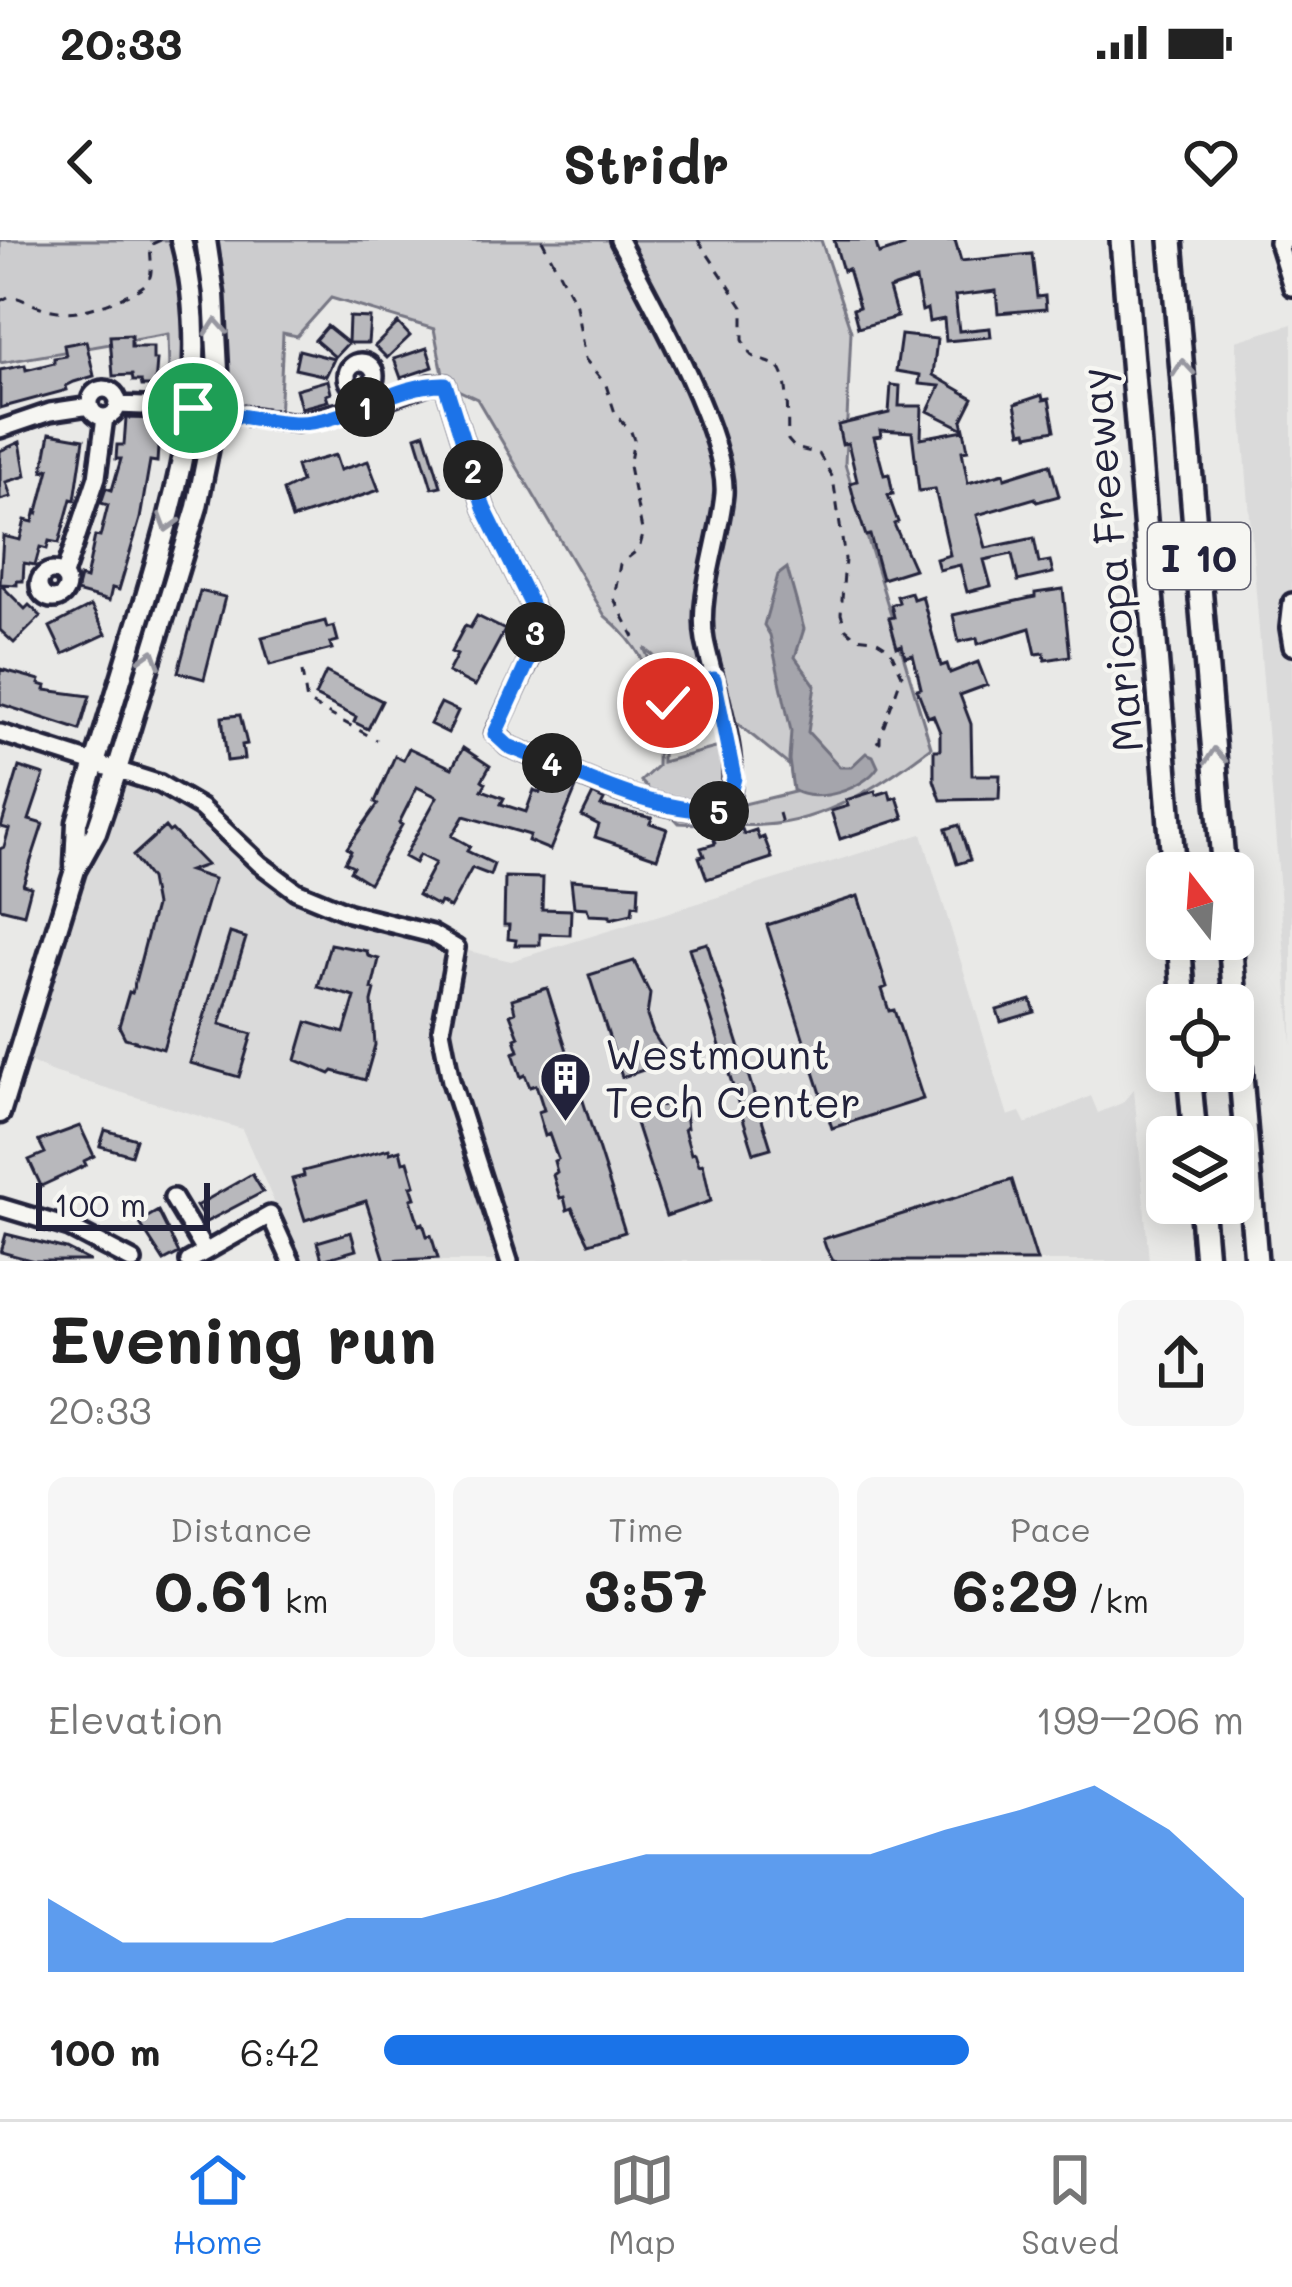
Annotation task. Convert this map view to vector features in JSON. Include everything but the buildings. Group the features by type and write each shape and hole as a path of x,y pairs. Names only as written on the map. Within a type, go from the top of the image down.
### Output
{"highway":[{"name":"Maricopa Freeway","path":"1122,240 1172,852"},
{"name":"Maricopa Freeway","path":"1171,240 1222,852"},
{"path":"1231,960 1256,1261"},
{"path":"1203,1224 1206,1261"}],"main road":[{"path":"0,1113 75,870 95,832 117,770 197,507 216,411 218,341 206,242"},
{"path":"75,870 76,822 175,500 193,408 194,346 182,245"}],"street":[{"path":"64,575 97,477 111,411 113,393 101,389 91,398 94,413 111,411 193,408 296,424 367,397 445,384 484,508 536,614 532,653 495,734 508,746 630,794 725,811 734,778 703,621 724,494 721,464 680,357 619,240"},
{"path":"1286,240 1278,242 1292,287"},
{"path":"0,429 50,412 90,406"},
{"path":"152,576 163,565 180,565"},
{"path":"1292,602 1292,646"},
{"path":"676,689 714,679"},
{"path":"0,753 3,734 160,784 201,808 296,891 350,913 433,934 456,948 441,1030 451,1081 509,1261"},
{"path":"173,1198 205,1251"},
{"path":"0,1207 70,1228 134,1261"},
{"path":"189,1261 270,1215 291,1261"}],"path":[{"path":"0,301 10,296 44,308 96,310 151,280 150,245 160,240"},
{"path":"542,240 577,305 585,359 605,385 616,416 634,440 629,466 643,525 642,543 620,564 614,592 634,637"},
{"path":"698,240 743,307 743,340 751,355 782,373 791,445 819,454 830,469 846,566 843,621 851,634 890,649 902,675 880,737"},
{"path":"302,672 307,702 377,740"},
{"path":"778,813 783,827"}],"shaded area":[{"path":"0,240 821,240 851,331 845,464 931,747 874,787 809,817 753,826 679,823 641,781 657,766 655,702 645,665 605,616 477,399 445,384 434,329 331,298 297,336 283,333 279,420 170,407 168,334 0,363","holes":["644,648 790,766 794,792 740,805 730,802 727,745 662,762 663,690"]},
{"path":"1292,324 1292,1044 1236,341"},
{"path":"787,568 804,629 795,657 815,685 808,732 840,767 851,767 866,753 878,767 862,782 826,795 793,790 791,731 764,625 778,575"},
{"path":"105,767 160,784 284,883 456,948 511,961 922,834 1008,1116 1020,1112 1026,1124 1091,1096 1098,1113 1122,1103 1134,1089 1149,1261 300,1261 242,1129 50,1071 18,1056"}],"place":[{"name":"Westmount Tech Center","path":"566,1123"}],"route":[{"path":"193,408 296,424 430,384 445,384 484,508 536,614 532,653 495,734 508,746 630,794 725,811 734,778 714,679 676,689 668,703"}]}
